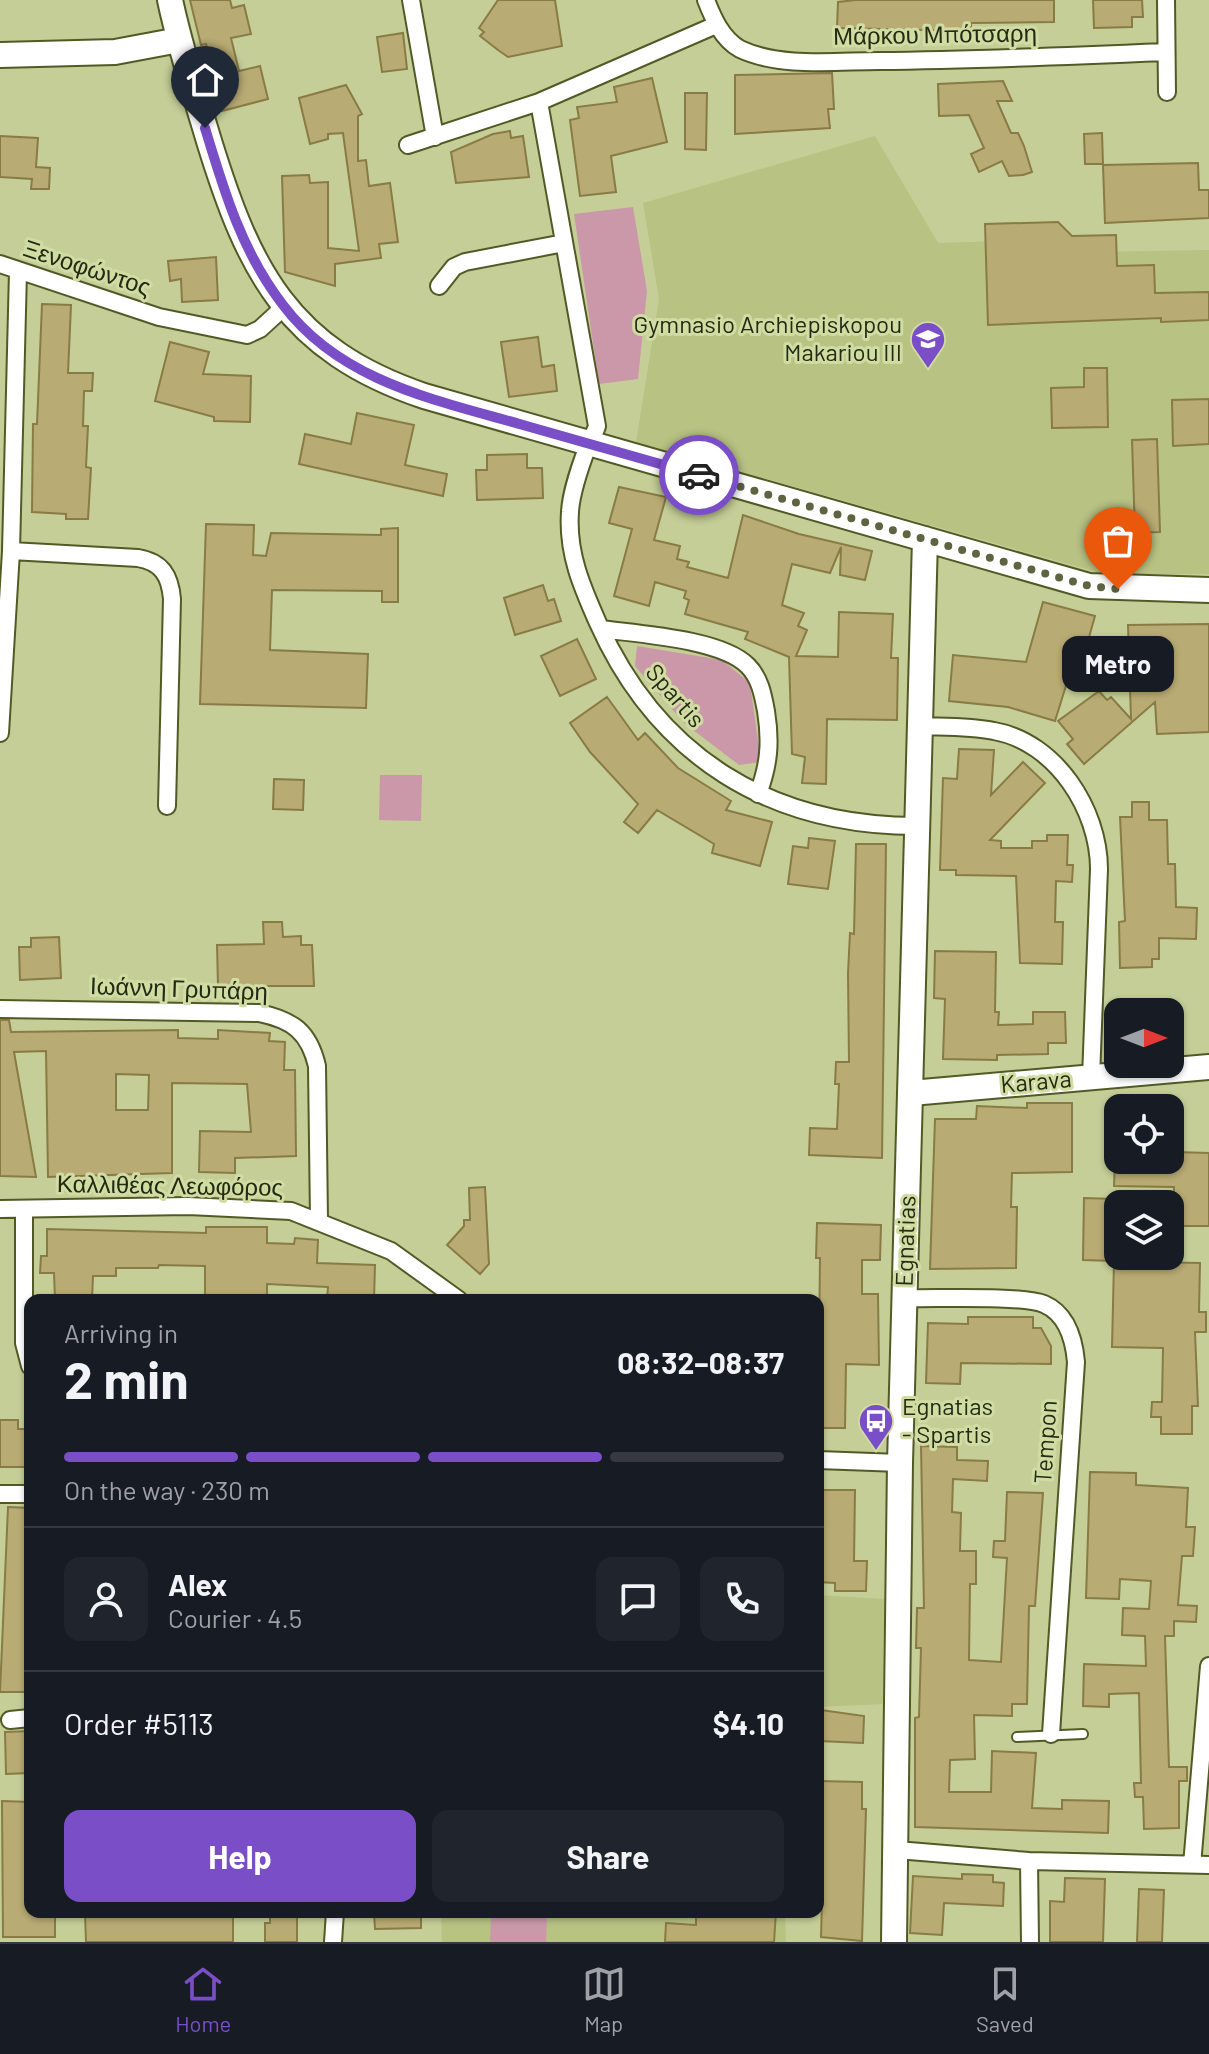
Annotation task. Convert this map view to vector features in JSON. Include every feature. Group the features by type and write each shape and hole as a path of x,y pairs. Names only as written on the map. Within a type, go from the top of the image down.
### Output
{"street":[{"path":"170,0 228,203 253,260 284,307 323,345 370,377 424,396 1089,586 1209,590"},
{"path":"411,0 435,137"},
{"name":"Μάρκου Μπότσαρη","path":"706,0 716,25 739,48 772,57 812,61 1166,52"},
{"path":"1166,0 1167,92"},
{"path":"408,145 539,102 716,25"},
{"path":"0,55 115,52 179,40"},
{"name":"Spartis","path":"539,102 597,426 588,443 570,510 571,540 576,575 614,658 658,718 727,779 797,809 861,824 916,826"},
{"path":"439,286 454,267 465,262 564,243"},
{"name":"Ξενοφώντος","path":"0,264 159,317 232,333 253,334 284,307"},
{"path":"0,733 1,676 11,551 18,271"},
{"name":"Egnatias","path":"894,1942 900,1463 925,539"},
{"path":"11,551 138,558 153,561 168,576 172,599 167,806"},
{"path":"601,629 663,638 719,651 748,665 760,686 769,726 768,766 758,794"},
{"path":"919,726 1010,735 1056,767 1091,816 1099,843 1091,1078"},
{"name":"Ιωάννη Γρυπάρη","path":"0,1009 259,1013 282,1018 299,1028 312,1044 317,1066 319,1220"},
{"name":"Karava","path":"911,1093 1209,1067"},
{"name":"Καλλιθέας Λεωφόρος","path":"0,1209 257,1207 291,1211 391,1251 451,1294"},
{"path":"24,1209 24,1343"},
{"name":"Tempon","path":"904,1298 1032,1301 1056,1313 1072,1337 1076,1362 1051,1734"},
{"path":"824,1460 900,1463"},
{"path":"0,1494 24,1494"},
{"path":"897,1850 1029,1861 1201,1865 1209,1666"},
{"path":"10,1720 24,1719"},
{"path":"1029,1861 1030,1942"},
{"path":"333,1942 335,1918"}],"lane":[{"path":"1017,1737 1083,1734"}],"shaded area":[{"name":"Gymnasio Archiepiskopou Makariou III","path":"875,136 938,243 1072,239 1092,252 1209,250 1209,574 1104,574 636,442 659,299 643,203"},
{"path":"633,207 647,291 638,379 599,384 574,214"},
{"path":"637,646 722,660 750,683 761,762 739,765 684,723 635,666"},
{"path":"380,775 422,775 421,821 379,820"},
{"path":"824,1595 884,1599 883,1704 824,1707"},
{"path":"441,1918 785,1918 786,1942 442,1942"},
{"path":"491,1918 547,1918 546,1942 490,1942"}],"building":[{"path":"190,0 230,0 232,8 244,5 251,34 231,38 239,71 260,66 268,99 222,111 206,44 201,45"},
{"path":"498,0 555,0 562,46 508,57 498,50 480,36 484,32 479,28"},
{"path":"1054,0 1054,22 971,23 971,31 837,28 838,2"},
{"path":"1093,0 1142,0 1143,17 1132,17 1132,27 1094,28"},
{"path":"403,33 407,69 382,72 377,37"},
{"path":"832,73 834,109 828,109 830,128 735,134 735,75"},
{"path":"652,78 667,142 611,156 616,192 580,196 570,120 579,118 577,107 617,102 614,87"},
{"path":"1003,81 1012,101 997,101 1011,133 1018,133 1024,146 1032,172 1023,175 1009,176 1002,161 979,172 971,154 984,148 969,115 939,116 938,84"},
{"path":"346,85 362,114 358,116 358,161 366,160 369,186 390,183 398,242 379,244 381,258 335,264 335,286 285,272 282,176 309,175 310,183 328,182 328,248 359,251 343,133 328,134 328,139 310,144 299,98"},
{"path":"685,93 707,93 706,150 685,149"},
{"path":"510,131 511,138 523,136 529,177 456,183 451,152 493,134"},
{"path":"1102,133 1103,164 1085,164 1084,134"},
{"path":"0,136 38,138 36,167 50,168 49,189 31,189 32,179 0,177"},
{"path":"1198,163 1199,190 1209,190 1209,218 1105,223 1103,165"},
{"path":"1058,222 1072,236 1116,235 1117,266 1154,265 1155,293 1209,292 1209,320 1161,322 1161,318 988,325 985,224"},
{"path":"216,257 218,300 182,302 181,279 170,281 168,261"},
{"path":"42,304 71,305 68,373 93,373 92,391 84,391 83,426 88,426 86,467 91,468 88,519 66,519 66,514 32,512 33,424 37,424"},
{"path":"538,337 542,367 554,365 557,391 509,397 501,342"},
{"path":"170,342 209,352 203,374 251,376 250,422 214,421 214,417 155,401"},
{"path":"1084,368 1107,368 1108,427 1052,428 1051,388 1084,387"},
{"path":"1209,399 1209,444 1173,446 1172,400"},
{"path":"357,413 414,425 405,465 447,474 443,496 299,464 305,434 351,444"},
{"path":"1157,439 1160,532 1135,533 1132,440"},
{"path":"527,454 527,468 542,468 543,498 477,500 476,470 487,470 487,455"},
{"path":"619,487 666,497 654,540 680,546 677,559 689,562 687,567 728,578 743,515 799,534 872,551 865,580 840,575 841,547 830,573 792,564 782,605 804,613 798,626 807,630 796,656 838,657 839,612 893,614 891,658 898,658 897,720 827,719 826,784 802,783 805,757 792,754 789,657 745,639 748,632 685,614 689,600 684,598 686,591 655,582 649,606 614,596 632,529 609,523"},
{"path":"206,524 254,525 253,555 266,556 271,533 381,535 381,529 398,528 398,602 382,602 382,591 272,590 270,650 368,654 366,708 200,704"},
{"path":"543,585 548,601 554,599 561,621 515,635 504,598"},
{"path":"1043,602 1095,616 1082,662 1074,660 1055,721 1008,707 949,701 953,655 1026,662"},
{"path":"1209,624 1209,732 1157,734 1155,702 1084,764 1067,744 1073,739 1058,721 1099,691 1107,700 1111,697 1131,719 1128,625"},
{"path":"577,639 596,679 560,696 541,656"},
{"path":"607,697 638,740 645,733 678,768 731,801 726,810 772,822 760,866 712,853 714,844 657,810 638,833 624,822 638,804 590,752 570,723"},
{"path":"959,749 994,750 991,795 1023,762 1045,783 990,840 1001,841 1001,848 1032,848 1032,841 1047,841 1047,835 1068,835 1067,865 1073,865 1072,882 1056,881 1055,922 1063,922 1062,964 1020,963 1016,876 956,875 956,870 940,870 943,778 957,779"},
{"path":"274,779 304,780 303,810 273,809"},
{"path":"1132,802 1149,802 1149,820 1167,820 1168,864 1175,864 1176,907 1197,908 1196,939 1159,938 1159,959 1152,959 1152,967 1120,968 1119,922 1125,921 1120,817 1132,817"},
{"path":"809,838 835,841 828,889 788,884 793,846 808,848"},
{"path":"856,844 886,844 882,1158 809,1155 810,1128 837,1129 839,1084 835,1084 836,1062 849,1062 848,973 850,933 854,934"},
{"path":"263,922 282,922 283,937 301,936 301,945 312,945 314,986 218,986 217,945 264,944"},
{"path":"59,937 61,978 20,980 19,947 31,947 31,938"},
{"path":"935,951 996,952 995,1012 999,1012 998,1025 1033,1024 1033,1012 1065,1012 1066,1043 1048,1043 1048,1054 997,1055 997,1060 943,1059 945,999 934,998"},
{"path":"0,1020 9,1020 11,1032 178,1030 178,1038 218,1039 218,1030 270,1033 269,1041 285,1042 284,1070 295,1070 296,1156 235,1158 235,1173 199,1172 200,1131 251,1132 247,1084 172,1083 172,1173 48,1177 46,1051 14,1052 36,1177 0,1176","holes":["116,1074 149,1075 148,1110 116,1110"]},
{"path":"1027,1103 1072,1103 1072,1172 1012,1173 1011,1207 1017,1207 1016,1268 930,1269 935,1119 976,1119 977,1106 1027,1108"},
{"path":"1184,1152 1209,1153 1209,1226 1184,1226 1184,1190 1174,1190 1174,1187 1114,1186 1114,1174 1184,1174"},
{"path":"485,1187 489,1264 480,1274 447,1245 464,1226 464,1220 470,1220 469,1188"},
{"path":"1084,1198 1104,1199 1104,1261 1083,1260"},
{"path":"817,1223 881,1225 880,1260 862,1260 862,1294 878,1294 879,1365 846,1364 845,1428 824,1428 824,1294 820,1294 820,1258 816,1258"},
{"path":"206,1227 267,1227 267,1243 294,1244 295,1238 318,1240 317,1263 375,1265 374,1294 327,1294 328,1287 267,1284 267,1294 205,1294 205,1266 159,1265 158,1268 116,1268 116,1276 93,1276 92,1294 55,1294 54,1273 40,1273 41,1256 47,1256 47,1229 206,1233"},
{"path":"1184,1263 1200,1263 1199,1312 1206,1312 1206,1332 1195,1332 1198,1406 1192,1406 1192,1434 1161,1434 1161,1417 1151,1417 1152,1402 1162,1402 1163,1348 1112,1347 1114,1270 1184,1270"},
{"path":"968,1317 1033,1317 1033,1328 1041,1328 1051,1346 1051,1364 961,1363 960,1384 926,1383 928,1323 968,1324"},
{"path":"0,1420 18,1420 18,1429 24,1429 24,1467 0,1467"},
{"path":"921,1446 957,1447 957,1460 988,1461 987,1481 953,1479 952,1512 961,1513 960,1551 976,1551 976,1584 970,1584 969,1660 1001,1662 1007,1558 993,1557 994,1541 1005,1541 1007,1492 1043,1493 1035,1606 1029,1606 1027,1704 1012,1704 1012,1716 974,1715 975,1759 950,1760 949,1792 991,1792 992,1751 1036,1753 1032,1808 1062,1809 1062,1800 1109,1801 1108,1833 915,1827 915,1718 919,1717 921,1648 916,1648 917,1608 924,1608"},
{"path":"1090,1472 1136,1473 1136,1485 1188,1488 1186,1527 1195,1527 1193,1556 1182,1556 1178,1605 1197,1606 1196,1622 1174,1621 1174,1636 1165,1636 1169,1767 1187,1767 1187,1781 1179,1781 1179,1828 1144,1829 1143,1797 1135,1797 1134,1783 1141,1783 1139,1693 1109,1694 1109,1707 1083,1706 1084,1664 1146,1666 1145,1636 1122,1635 1123,1608 1149,1609 1151,1581 1120,1579 1119,1599 1086,1598"},
{"path":"824,1490 855,1490 854,1561 867,1561 866,1591 835,1591 835,1583 824,1582"},
{"path":"8,1507 24,1508 24,1692 0,1692"},
{"path":"824,1710 864,1716 863,1743 824,1741"},
{"path":"24,1731 24,1773 6,1774 5,1732"},
{"path":"824,1781 862,1782 862,1809 866,1809 862,1941 821,1937 822,1918 824,1918"},
{"path":"2,1801 24,1802 24,1918 55,1918 55,1937 3,1937"},
{"path":"962,1874 993,1875 993,1882 1004,1883 1003,1906 944,1903 942,1935 910,1933 913,1876 962,1879"},
{"path":"1065,1878 1105,1879 1103,1942 1050,1942 1050,1901 1064,1902"},
{"path":"1139,1889 1164,1890 1162,1942 1137,1942"},
{"path":"85,1918 233,1918 233,1942 86,1942"},
{"path":"270,1918 297,1918 297,1942 265,1942 265,1923 270,1923"},
{"path":"374,1918 421,1918 421,1928 375,1929"},
{"path":"696,1918 776,1918 774,1942 665,1942 666,1923 696,1925"}],"way so far":[{"path":"699,475 1089,586 1118,589"}],"place":[{"name":"Gymnasio Archiepiskopou Makariou III","path":"928,370"},
{"name":"Metro","path":"1118,589"},
{"name":"Egnatias - Spartis","path":"876,1452"}],"route":[{"path":"205,128 228,203 253,260 284,307 323,345 350,365 370,377 424,396 699,475"}]}
